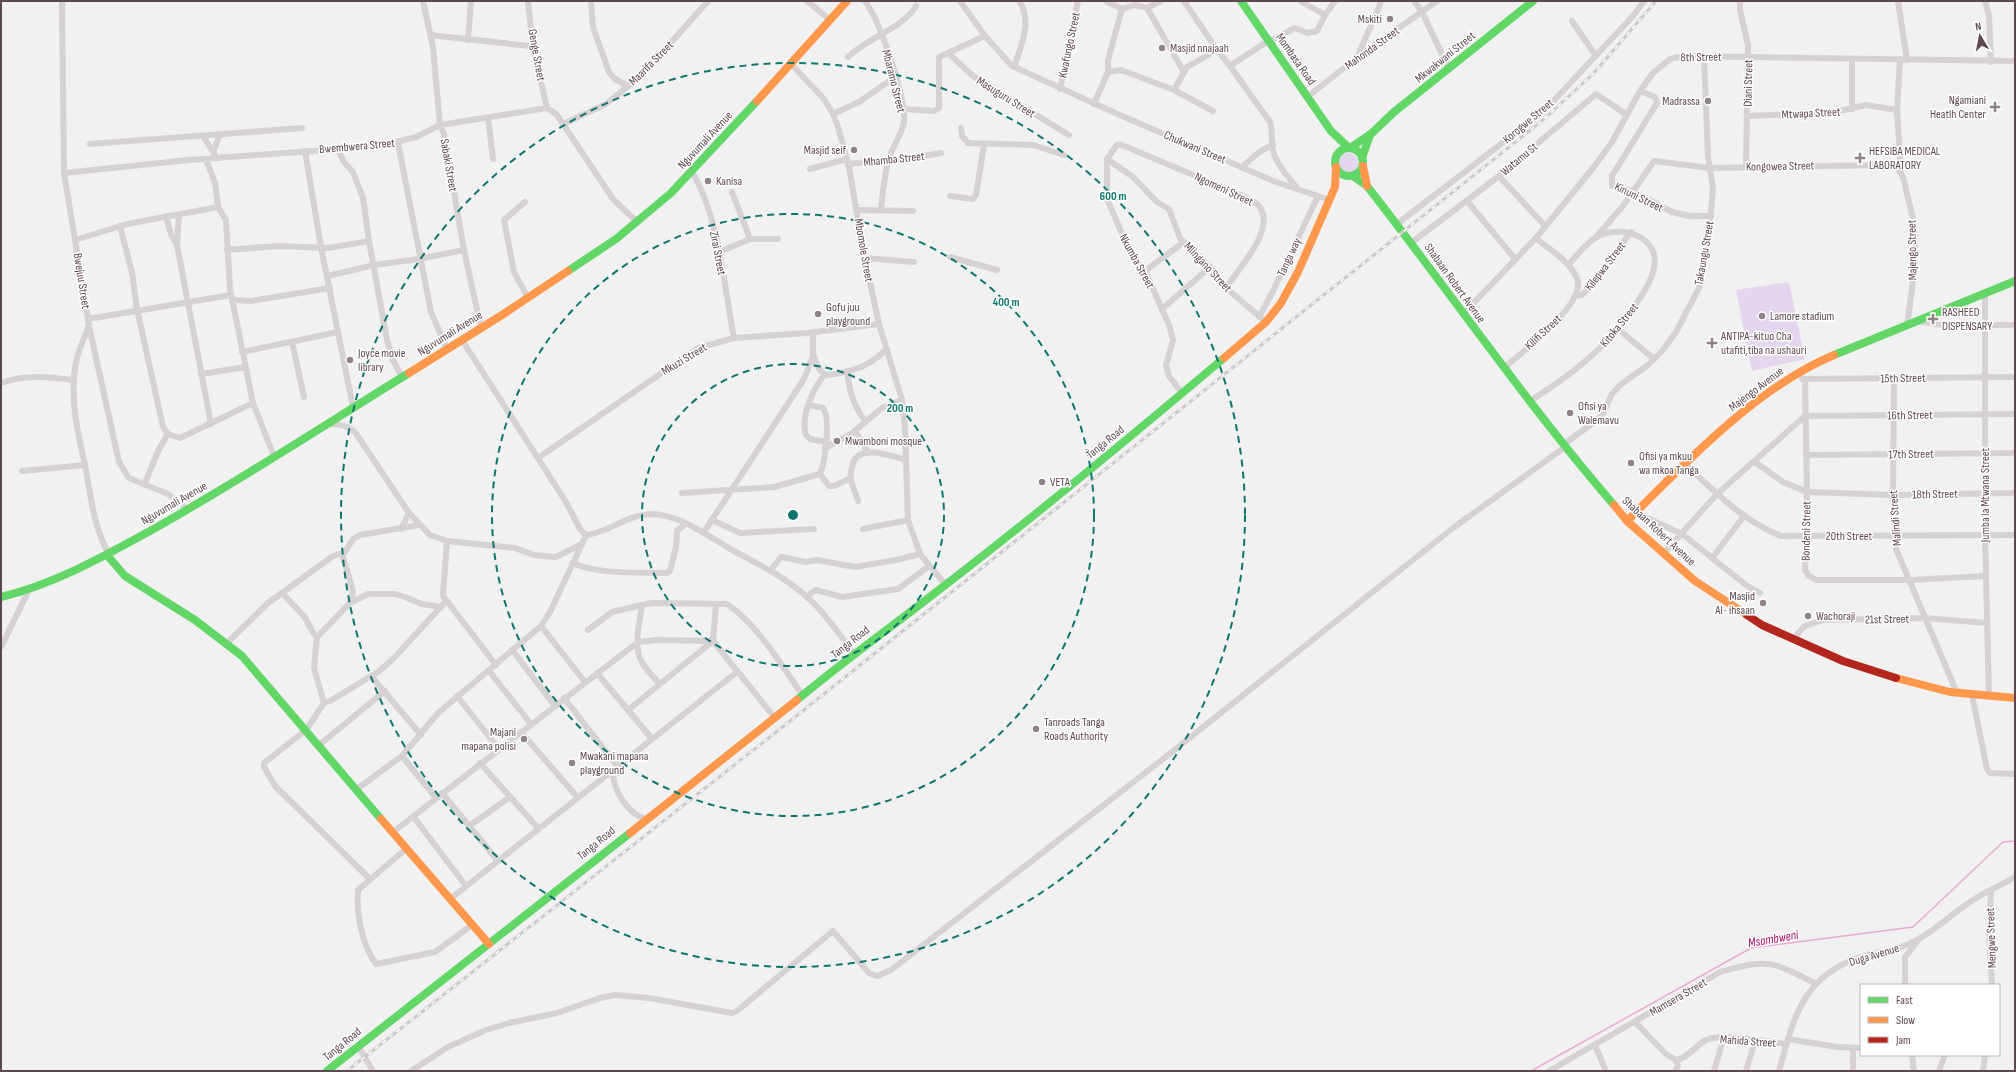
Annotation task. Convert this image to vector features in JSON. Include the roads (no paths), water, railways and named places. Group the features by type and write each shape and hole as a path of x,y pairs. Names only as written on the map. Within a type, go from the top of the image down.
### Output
{"main road":[{"name":"Nguvumali Avenue","path":"1,597 29,590 86,566 188,510 462,340 616,240 692,172 791,64 828,19 847,1"},
{"name":"Mombasa Road","path":"1241,1 1331,131 1350,148"},
{"name":"Mkwakwani Street","path":"1372,133 1394,112 1449,69 1528,3"},
{"name":"Mombasa Road","path":"1331,131 1335,164 1335,187"},
{"path":"1367,186 1351,176 1339,172 1335,164 1340,152 1350,148 1372,133"},
{"path":"1335,187 1358,173 1363,162 1364,148 1372,133"},
{"path":"1350,148 1360,153 1367,186"},
{"name":"Shabaan Robert Avenue","path":"1367,186 1564,446 1627,521 1695,581 1762,625 1843,661 1876,672 1957,693 1989,697 2015,698"},
{"name":"Tanga Road","path":"327,1071 803,696 854,653 945,584 1182,393 1281,303 1298,272 1335,187"},
{"name":"Majengo Avenue","path":"1627,521 1685,464 1730,424 1791,377 1820,361 1985,292 2015,281"},
{"path":"108,554 125,576 195,620 242,656 489,944"}],"street":[{"name":"Bwejuu Street","path":"62,1 64,173 88,322 79,348 74,380 78,434 85,465 93,515 100,539 108,554"},
{"name":"Sabaki Street","path":"423,1 433,47 440,125 444,134 464,250 481,328"},
{"path":"468,40 470,1"},
{"name":"Genge Street","path":"528,1 533,48 547,108"},
{"path":"591,1 593,27 610,72 615,79 628,86"},
{"name":"Maarifa Street","path":"563,124 606,104 643,74 708,1"},
{"path":"807,1 828,19"},
{"name":"Mbaramo Street","path":"865,1 874,16 881,33 895,77 903,109 902,128 889,159 881,209"},
{"path":"960,1 985,36 1014,67 1060,89"},
{"path":"1014,67 1023,40 1026,17 1019,1"},
{"name":"Kwafungo Street","path":"1060,89 1078,1"},
{"path":"1106,1 1122,9 1135,5 1147,8 1161,1"},
{"path":"1184,1 1217,50 1270,122 1273,133 1273,149 1278,162 1297,188"},
{"path":"1300,1 1325,15"},
{"path":"1230,66 1262,44 1269,42 1295,28 1308,33 1317,31 1325,15 1335,1"},
{"path":"1358,57 1363,41 1374,20 1381,1"},
{"path":"1414,1 1422,12 1449,69"},
{"name":"Mahonda Street","path":"1307,97 1358,57 1438,1"},
{"name":"Korogwe Street","path":"1397,224 1544,111 1633,16 1644,1"},
{"name":"Diani Street","path":"1740,1 1740,10 1748,45 1746,167"},
{"path":"1898,1 1907,60"},
{"path":"1985,1 1989,16 1991,62"},
{"path":"848,57 857,48 906,19 916,6"},
{"path":"1147,8 1184,72"},
{"path":"1094,104 1108,72 1108,60 1122,9"},
{"path":"1572,21 1596,56"},
{"path":"430,35 529,46 533,48"},
{"path":"903,109 934,111 939,108 939,57 985,36"},
{"path":"1174,90 1187,67 1217,50"},
{"name":"Masuguru Street","path":"948,53 973,76 1069,135"},
{"name":"8th Street","path":"1463,314 1536,238 1612,142 1640,91 1661,65 1670,59 1684,56 1704,56 2015,62"},
{"name":"Takaungu Street","path":"411,1071 448,1047 486,1030 509,1023 557,1013 600,998 615,995 649,998 732,1013 737,1011 833,931 869,973 877,976 891,970 1164,758 1454,528 1564,446 1603,414 1612,394 1620,385 1654,359 1663,350 1676,332 1699,288 1711,216 1713,189 1708,157 1704,56"},
{"path":"1852,59 1852,109"},
{"name":"Majengo Street","path":"1900,60 1897,110 1902,174 1913,218 1914,236 1912,284 1907,325"},
{"name":"Mbomole Street","path":"791,64 817,91 833,114 848,162 858,210 865,258 879,324 902,400 908,520 920,554 945,584"},
{"path":"1108,72 1121,70 1174,90 1213,111"},
{"path":"833,114 859,102 895,77"},
{"name":"Chukwani Street","path":"1060,89 1242,167 1330,200"},
{"name":"Kinuni Street","path":"1640,91 1655,97 1657,103 1612,176 1610,181 1612,186 1632,191 1672,212 1690,216 1711,216"},
{"name":"Watamu St","path":"1411,243 1499,176 1596,94 1627,115"},
{"name":"Mtwapa Street","path":"1747,116 1831,113 1852,109 1866,104 1897,110"},
{"name":"Bwembwera Street","path":"64,173 217,158 337,148 381,146 398,143 416,137 440,125 547,108"},
{"path":"547,108 556,114 613,199 637,222"},
{"path":"488,118 493,159"},
{"path":"90,144 302,128"},
{"path":"961,128 962,136 968,143 1033,145 1064,155"},
{"path":"213,152 220,134"},
{"path":"203,136 217,158"},
{"path":"398,143 419,259 431,312 447,349"},
{"path":"950,196 973,199 976,195 984,144"},
{"path":"1242,167 1258,153 1273,144"},
{"name":"Ngomeni Street","path":"1107,159 1117,145 1122,145 1243,196 1258,205 1264,215 1264,226 1246,261 1226,288"},
{"path":"337,148 344,162 353,172 363,198 369,241 387,340 392,358 402,377"},
{"path":"305,151 321,247 353,407"},
{"name":"Mhamba Street","path":"810,169 848,162 909,159 940,153"},
{"path":"206,159 215,183 218,207 226,220 227,250 232,297 242,352 254,403 274,456"},
{"name":"Mlingano Street","path":"1107,159 1133,177 1157,202 1169,209 1180,238 1210,267 1226,288 1262,320"},
{"name":"Nkumba Street","path":"1107,159 1108,199 1127,245 1145,271 1162,309 1173,340 1166,364 1169,376 1182,393"},
{"name":"Kongowea Street","path":"1632,191 1654,161 1710,168 1890,165 1897,167 1902,174"},
{"name":"Zirai Street","path":"692,172 701,186 719,252 734,338"},
{"path":"1499,176 1545,226"},
{"path":"1568,265 1596,237 1622,206 1632,191"},
{"path":"732,192 750,239"},
{"name":"Tanga way","path":"1262,320 1318,196"},
{"path":"1467,201 1516,260"},
{"path":"525,202 504,220 514,272 528,298"},
{"path":"75,240 105,229 218,207"},
{"path":"858,210 881,209 913,211"},
{"path":"179,215 177,245 186,302 211,424"},
{"path":"166,216 171,234 177,245"},
{"path":"120,226 132,273 137,309 163,427 168,434 180,438 254,403"},
{"path":"1596,237 1620,231 1631,232"},
{"name":"Kilepwa Street","path":"1576,295 1582,295 1592,286 1631,232"},
{"name":"Kitoka Street","path":"1530,401 1570,376 1605,344 1634,309 1646,288 1654,269 1656,258 1653,250 1641,238 1631,232"},
{"path":"1536,238 1568,265 1578,282 1576,295"},
{"path":"719,252 750,239 778,239"},
{"path":"227,250 262,247 328,248 369,241"},
{"path":"1145,271 1184,242"},
{"path":"328,276 374,265 419,259 464,250"},
{"path":"950,256 997,270"},
{"path":"865,258 914,262"},
{"path":"1162,309 1210,267"},
{"path":"188,510 168,494 145,483 129,478 119,462 88,322 137,309 186,302 232,297 252,302 330,288"},
{"name":"Jumba la Mtwana Street","path":"1985,292 1985,494 1989,697"},
{"name":"Kilifi Street","path":"1504,368 1560,318 1576,295"},
{"path":"1917,320 1943,325 2015,325"},
{"name":"Mkuzi Street","path":"538,458 698,348 734,338 813,332 879,324"},
{"path":"1618,329 1654,359"},
{"path":"242,352 338,332"},
{"path":"704,532 804,379 813,351 813,332"},
{"path":"462,340 566,502 580,529 586,535"},
{"path":"292,342 304,397"},
{"path":"813,351 818,366 825,374 828,375 848,371 867,364 887,349"},
{"path":"201,374 246,367"},
{"path":"848,371 851,396 855,408 865,421"},
{"path":"825,374 813,390 805,426 806,435 810,439 826,445 855,430 882,408 902,400"},
{"path":"1,383 12,379 40,376 74,380"},
{"name":"15th Street","path":"1791,377 1805,379 2015,377"},
{"name":"Malindi Street","path":"1894,378 1892,454 1894,536 1896,549 1957,693"},
{"name":"Bondeni Street","path":"1805,379 1807,492 1805,570 1809,576 1817,580 1909,580 1986,576"},
{"path":"809,405 825,410 826,445 825,456 820,474"},
{"name":"16th Street","path":"1805,416 2015,414"},
{"path":"1664,553 1717,494 1755,462 1805,416"},
{"path":"326,424 338,424 349,427 355,432 410,513 419,525 430,535 447,541 514,548 534,555 556,557 582,544"},
{"path":"855,430 868,452"},
{"path":"145,483 159,449 168,434"},
{"path":"858,500 851,478 852,465 856,459 868,452 875,452 906,460"},
{"name":"17th Street","path":"1806,455 2015,453"},
{"path":"1755,462 1783,482 1807,492"},
{"name":"20th Street","path":"1685,464 1717,494 1744,516 1770,532 1781,536 2015,536"},
{"path":"22,471 85,465"},
{"path":"682,493 732,491 774,487 820,474"},
{"path":"820,474 829,486 834,486 851,478"},
{"name":"18th Street","path":"1807,492 1893,495 2015,493"},
{"path":"401,529 410,513"},
{"path":"1636,513 1682,534 1746,585 1760,593"},
{"path":"586,535 594,534 617,524 652,514 667,517 704,532 770,571 808,598 854,653"},
{"path":"1712,558 1744,516"},
{"path":"712,520 740,533 814,529"},
{"path":"863,529 908,520"},
{"path":"572,563 584,568 608,571 667,573 670,571 676,547 677,531 685,524"},
{"path":"226,644 268,603 333,556 342,554 348,548 353,539 360,535 419,525"},
{"path":"357,789 402,756 438,713 541,626 550,612 586,535"},
{"path":"447,541 442,591 446,601 496,664"},
{"path":"342,554 353,591 350,603"},
{"path":"770,571 781,557 801,561 817,560 855,567 920,554"},
{"path":"808,598 811,593 816,590 842,597 898,589 929,566"},
{"path":"1,647 29,590"},
{"path":"282,593 304,616 317,637"},
{"path":"324,703 314,668 317,637 350,603 368,594 395,594 422,604 441,607"},
{"path":"370,879 275,786 264,767 264,763 306,730 324,703 330,701 371,676 394,658 446,601"},
{"path":"588,630 612,612 642,605 664,603 727,604 738,612 778,660 803,696"},
{"path":"716,604 713,641 736,672 775,718"},
{"path":"642,605 638,653 642,663 659,683"},
{"name":"21st Street","path":"1796,640 1798,633 1805,626 1823,620 1925,618 1987,623"},
{"path":"541,626 586,682"},
{"path":"393,832 480,763 638,642 657,640 713,641"},
{"path":"628,710 659,683 713,641"},
{"path":"512,650 555,706"},
{"path":"489,671 531,724"},
{"path":"450,898 652,740 736,672"},
{"path":"597,673 652,740"},
{"path":"371,676 421,735"},
{"path":"319,745 385,691"},
{"path":"1972,695 1987,769 1990,773 2015,774"},
{"path":"457,696 499,749"},
{"path":"564,698 615,768 614,784 617,791 631,811 638,817 645,819"},
{"path":"521,732 578,798"},
{"path":"402,756 436,798"},
{"path":"480,763 538,828"},
{"path":"442,793 498,861"},
{"path":"469,826 510,796"},
{"path":"413,816 466,886"},
{"path":"407,848 358,890 357,897 368,953 376,964 435,952 472,925"},
{"name":"Duga Avenue","path":"1779,1071 1794,1019 1815,983 1827,972 1860,957 1909,945 1970,901 2015,877"},
{"name":"Mengwe Street","path":"1990,891 1989,932 1992,984"},
{"path":"1905,984 1905,957 1919,939"},
{"name":"Mamsera Street","path":"1549,1071 1720,972 1740,966 1761,964 1778,966 1815,983"},
{"path":"1635,1022 1666,1054 1676,1060 1678,1066 1675,1071"},
{"path":"1714,1071 1724,1037"},
{"name":"Mahida Street","path":"1676,1060 1706,1040 1724,1037 1755,1041 1860,1048"},
{"path":"1746,1071 1755,1041"},
{"path":"1595,1045 1606,1071"},
{"path":"358,1046 373,1071"},
{"path":"1853,1048 1853,1071"},
{"path":"1912,1056 1914,1071"},
{"path":"1939,1071 1945,1056"},
{"path":"1983,1071 1985,1056"}],"waterway":[{"name":"Msambweni","path":"1531,1071 1751,948 1913,927 2003,842 2015,841"}],"railway":[{"path":"347,1071 780,729 1543,120 1593,74 1656,1"}],"place":[{"name":"Mskiti","path":"1390,19"},
{"name":"Masjid nnajaah","path":"1162,48"},
{"name":"Madrassa","path":"1708,101"},
{"name":"Ngamiani Heatlh Center","path":"1995,107"},
{"name":"Masjid seif","path":"854,150"},
{"name":"HEFSIBA MEDICAL LABORATORY","path":"1860,158"},
{"name":"Kanisa","path":"708,181"},
{"name":"Gofu juu playground","path":"818,314"},
{"name":"Lamore stadium","path":"1762,316"},
{"name":"RASHEED DISPENSARY","path":"1933,319"},
{"name":"ANTIPA-kituo Cha utafiti,tiba na ushauri","path":"1712,343"},
{"name":"Joyce movie library","path":"350,360"},
{"name":"Ofisi ya Walemavu","path":"1570,413"},
{"name":"Mwamboni mosque","path":"837,441"},
{"name":"Ofisi ya mkuu wa mkoa Tanga","path":"1631,463"},
{"name":"VETA","path":"1042,482"},
{"name":"Masjid Al- ihsaan","path":"1763,603"},
{"name":"Wachoraji","path":"1808,616"},
{"name":"Tanroads Tanga Roads Authority","path":"1036,729"},
{"name":"Majani mapana polisi","path":"524,739"},
{"name":"Mwakani mapana playground","path":"572,763"}]}
